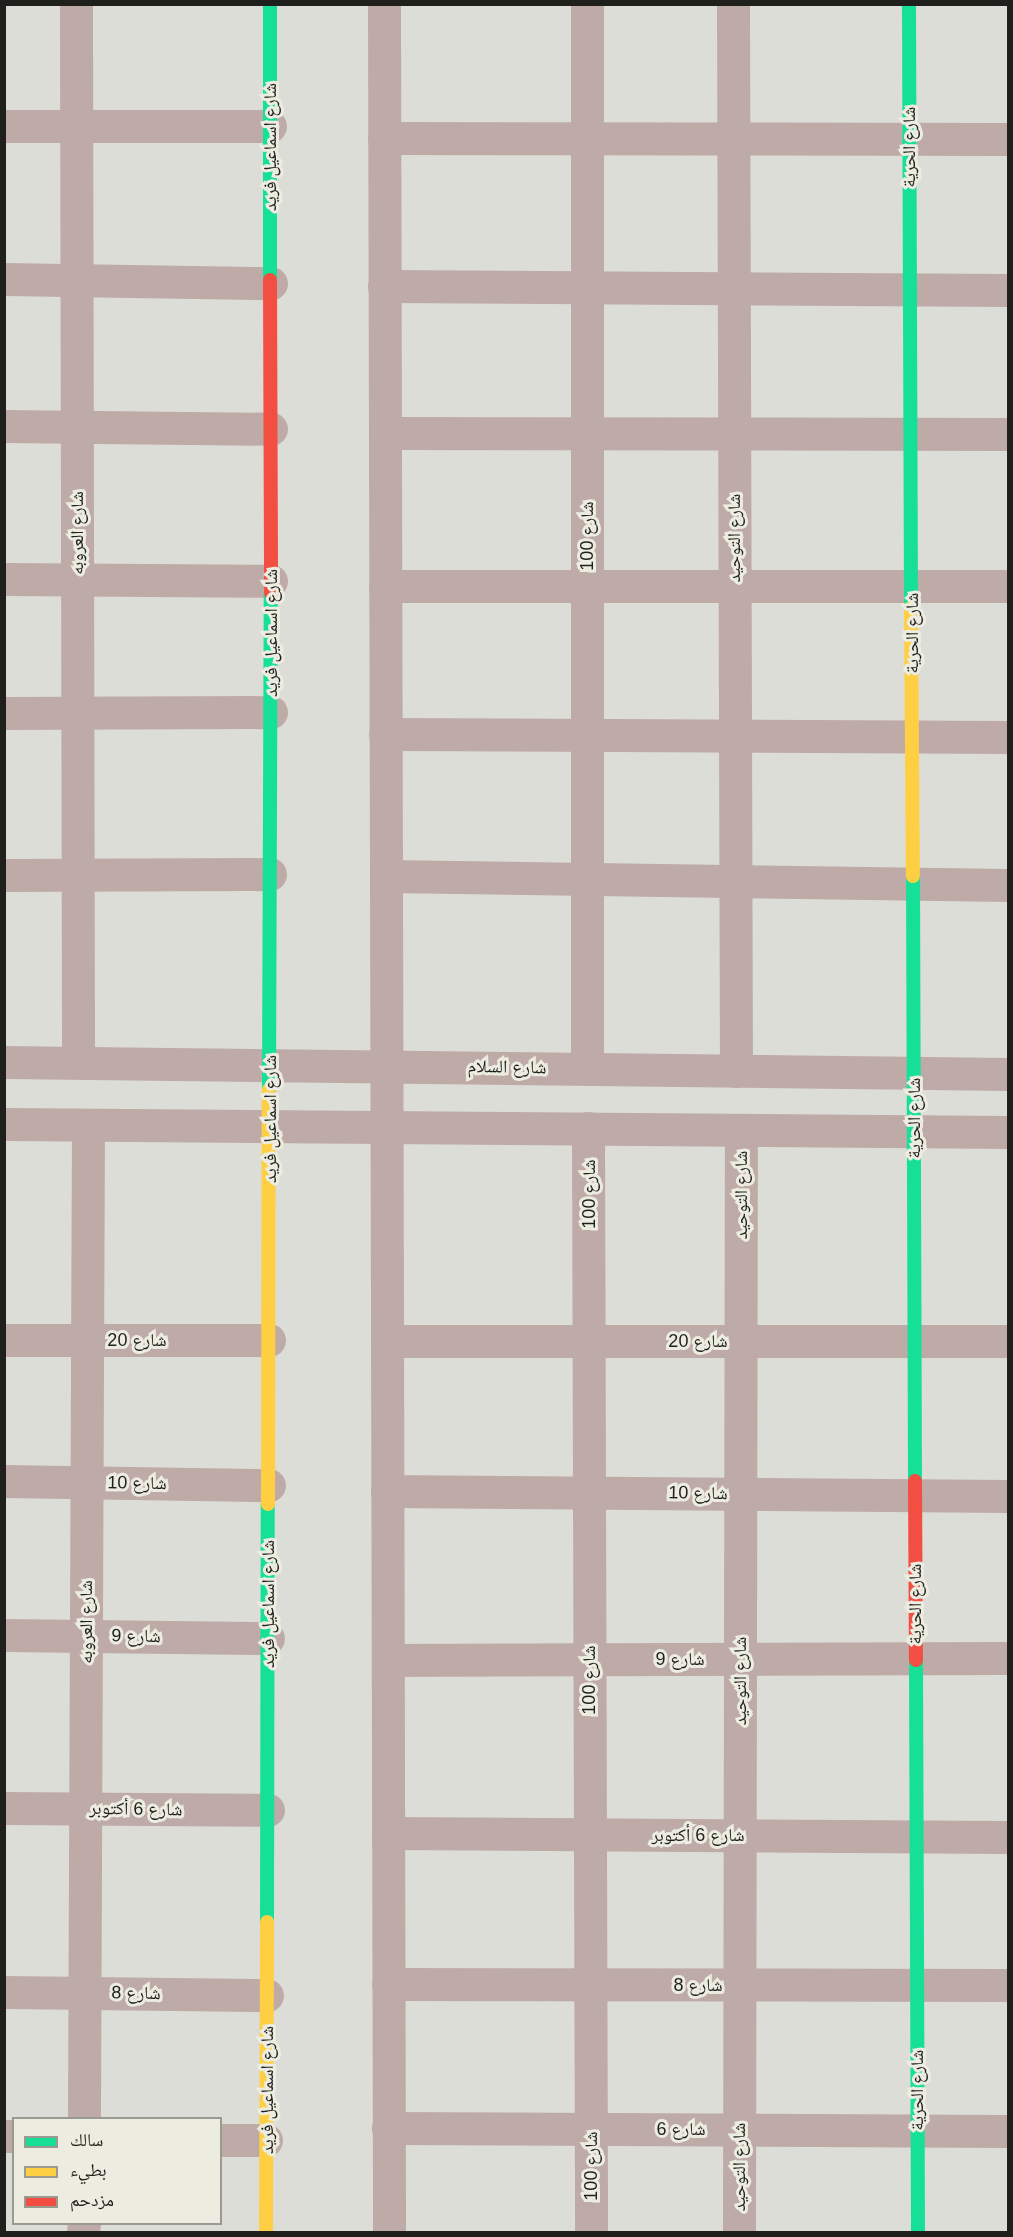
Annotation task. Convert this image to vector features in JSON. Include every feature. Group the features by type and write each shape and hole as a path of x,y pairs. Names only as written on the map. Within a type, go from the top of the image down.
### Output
{"street":[{"name":"شارع العروبه","path":"76,4 78,1062"},
{"name":"شارع اسماعيل فريد","path":"266,2232 272,581 270,4"},
{"path":"384,4 389,2232"},
{"name":"شارع 100","path":"587,4 587,1068"},
{"name":"شارع التوحيد","path":"733,4 736,1071"},
{"name":"شارع الحرية","path":"909,4 918,2232"},
{"path":"4,126 270,126"},
{"path":"384,138 1008,139"},
{"path":"4,279 271,284"},
{"path":"384,286 1008,290"},
{"path":"4,426 271,429"},
{"path":"385,433 1008,434"},
{"path":"4,579 272,581"},
{"path":"385,586 1008,586"},
{"path":"4,713 271,712"},
{"path":"385,734 1008,737"},
{"path":"4,875 270,874"},
{"path":"386,876 1008,885"},
{"name":"شارع السلام","path":"4,1062 1008,1074"},
{"path":"4,1124 1008,1132"},
{"name":"شارع العروبه","path":"84,2117 88,1125"},
{"name":"شارع 100","path":"588,1128 591,2232"},
{"name":"شارع التوحيد","path":"739,2232 741,1130"},
{"name":"شارع 20","path":"4,1340 269,1340"},
{"name":"شارع 20","path":"387,1341 1008,1341"},
{"name":"شارع 10","path":"4,1481 269,1485"},
{"name":"شارع 10","path":"387,1491 1008,1496"},
{"name":"شارع 9","path":"4,1635 268,1638"},
{"name":"شارع 9","path":"388,1660 1008,1658"},
{"name":"شارع 6 أكتوبر","path":"4,1808 268,1810"},
{"name":"شارع 6 أكتوبر","path":"388,1833 1008,1837"},
{"name":"شارع 8","path":"388,1984 1008,1985"},
{"name":"شارع 8","path":"4,1992 267,1995"},
{"name":"شارع 6","path":"388,2128 1008,2131"},
{"path":"222,2140 266,2140"}],"traffic: fast":[{"path":"270,4 270,280"},
{"path":"909,4 911,608"},
{"path":"269,1090 271,593"},
{"path":"913,876 915,1481"},
{"path":"267,1922 268,1504"},
{"path":"916,1660 918,2232"}],"traffic: slow":[{"path":"911,608 913,876"},
{"path":"268,1504 269,1090"},
{"path":"266,2232 267,1922"}],"traffic: jam":[{"path":"270,280 271,593"},
{"path":"915,1481 916,1660"}]}
